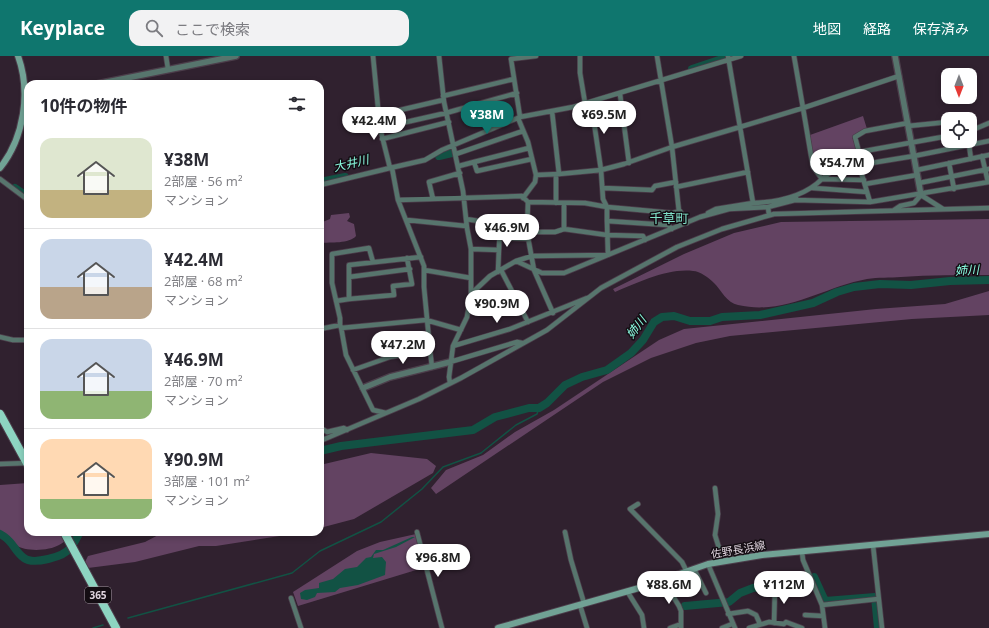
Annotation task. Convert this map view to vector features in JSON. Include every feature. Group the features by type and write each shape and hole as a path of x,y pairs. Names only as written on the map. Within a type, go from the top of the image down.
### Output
{"highway":[{"path":"0,414 24,456"},
{"name":"365","path":"66,536 116,628"}],"main road":[{"path":"18,56 24,80"},
{"path":"0,168 16,141 24,106"},
{"name":"佐野長浜線","path":"498,628 514,626 663,580 708,564 723,561 756,555 989,534"}],"street":[{"path":"166,56 168,69"},
{"path":"116,80 236,56"},
{"path":"373,56 382,138 391,168 398,200 421,257 424,270 426,320 432,367"},
{"path":"439,56 443,98 459,166 464,198 466,226 471,249 471,294 467,318 453,346 450,362 450,383"},
{"path":"524,198 535,182 536,175 519,118 517,93 510,57 536,56"},
{"path":"580,56 580,73 585,103"},
{"path":"657,56 672,148 679,212 680,211 687,222"},
{"path":"324,184 426,160 454,146 519,118 620,94 728,58 741,56"},
{"path":"794,56 813,167 822,179 864,182 917,173 950,163 989,155"},
{"path":"895,56 921,195 943,209"},
{"path":"728,58 753,203"},
{"path":"536,175 601,170 630,163 672,148 803,108 899,76"},
{"path":"379,115 514,79"},
{"path":"380,128 446,113 517,93"},
{"path":"620,94 630,163"},
{"path":"591,102 601,170 603,199 607,207 608,255"},
{"path":"552,111 558,174 556,203"},
{"path":"382,138 449,122"},
{"path":"870,202 859,165 859,152 855,137 865,131 941,123"},
{"path":"977,128 989,123"},
{"path":"456,154 523,131"},
{"path":"859,152 941,137"},
{"path":"977,143 989,141"},
{"path":"459,166 529,148"},
{"path":"516,261 542,273 564,273 672,229 716,209 770,202 797,195 813,188 831,172 859,165 952,148"},
{"path":"969,148 971,159"},
{"path":"700,217 729,209 768,207 795,200 870,202 921,195 988,182 987,169 982,156"},
{"path":"474,162 477,171 532,159"},
{"path":"950,163 954,189"},
{"path":"919,183 987,169"},
{"path":"603,188 652,190 656,186 748,172"},
{"path":"433,199 430,182 460,173"},
{"path":"0,179 24,197"},
{"path":"813,188 867,192"},
{"path":"795,200 797,195"},
{"path":"894,210 900,206 914,203 921,195"},
{"path":"398,200 522,196 528,202 585,203 607,207 673,213 679,212"},
{"path":"528,202 528,230 534,270 553,313"},
{"path":"564,203 564,229"},
{"path":"768,207 769,215"},
{"path":"324,439 419,399 450,383 547,330 601,288 677,247 722,229 769,215 989,208"},
{"path":"466,219 528,230 555,232 564,229 607,235 643,236 645,240"},
{"path":"407,220 466,226"},
{"path":"607,222 668,225 672,229"},
{"path":"500,224 499,271 528,322"},
{"path":"488,237 529,240"},
{"path":"373,262 369,248 332,254 332,283 346,355 373,410 386,413"},
{"path":"471,249 499,250"},
{"path":"471,294 490,276 516,261 532,256 608,255"},
{"path":"349,299 349,265 421,257"},
{"path":"336,301 394,295 393,286 412,284 408,258"},
{"path":"349,277 410,270"},
{"path":"424,270 471,278"},
{"path":"453,346 528,322 553,313 575,301 590,297"},
{"path":"324,328 426,320 461,330"},
{"path":"0,337 13,340 24,340"},
{"path":"362,388 390,377 432,367 517,342 522,343"},
{"path":"353,370 390,357 430,350"},
{"path":"324,430 327,432 344,428 347,430"},
{"path":"0,464 24,463"},
{"path":"715,488 718,514 715,535 723,561"},
{"path":"638,504 630,509 682,562 687,572"},
{"path":"417,532 442,628"},
{"path":"565,532 587,628"},
{"path":"872,545 882,628"},
{"path":"802,552 803,560 822,605 825,628"},
{"path":"708,564 734,626 722,628"},
{"path":"694,569 706,593"},
{"path":"663,580 680,606 681,611 681,626 670,628"},
{"path":"774,623 775,587"},
{"path":"627,591 642,615 644,628"},
{"path":"291,598 301,628"},
{"path":"822,605 878,600"},
{"path":"728,614 748,611 756,615 760,624"},
{"path":"804,615 823,616"},
{"path":"749,628 760,624 774,623 784,626 786,622 802,628"}],"shaded area":[{"path":"863,116 867,129 852,137 857,148 843,157 844,159 823,177 819,173 815,163 810,135"},
{"path":"349,213 350,217 347,221 354,224 356,236 349,240 324,243 324,221 330,219 331,215"},
{"path":"989,219 989,275 934,275 871,278 835,288 788,304 772,307 755,307 734,304 724,296 712,281 696,271 663,274 615,292 613,289 684,254 734,233 781,222"},
{"path":"989,291 989,315 912,319 730,336 696,343 651,358 603,382 436,494 431,488 446,470 483,455 515,432 554,410 659,340 684,329 876,309 945,304"},
{"path":"371,453 427,459 436,466 433,473 354,519 324,527 324,464"},
{"path":"24,483 24,536 71,536 55,547 49,549 31,550 16,545 8,536 0,531 0,485"},
{"path":"416,534 426,567 298,606 293,592 357,551 380,542"},
{"path":"156,536 280,536 216,546 199,546 135,562 88,568 85,562 88,556 145,542"},
{"path":"415,537 396,547 374,554 373,558 382,557 386,562 385,575 358,585 340,588 335,592 317,593 315,597 307,600 301,599 300,593 305,590 319,588 319,583 333,579 345,569 357,567 366,558 371,557 376,550 383,550"}],"waterway":[{"name":"大井川","path":"692,69 731,56"},
{"name":"大井川","path":"439,156 452,153"},
{"name":"大井川","path":"324,181 345,177"},
{"name":"大井川","path":"15,188 24,194"},
{"name":"姉川","path":"324,450 341,446 473,430 495,417 529,408 539,408 547,403 565,385 582,377 607,370 631,353 643,340 654,322 662,317 674,316 690,321 710,321 722,317 760,315 813,303 837,292 854,287 880,284 911,285 950,281 989,280"},
{"path":"128,618 292,573 320,551 381,522 422,489 443,467 481,453 516,425 537,414 539,408"},
{"name":"姉川","path":"0,534 11,543 20,555 28,560 34,561 48,559 62,554 73,545 78,536"},
{"path":"685,606 729,602 740,593 753,588 780,583 795,583 814,577 825,601 875,597 878,628"},
{"path":"93,628 103,625"}],"district":[{"name":"千草町","path":"669,218"}]}
